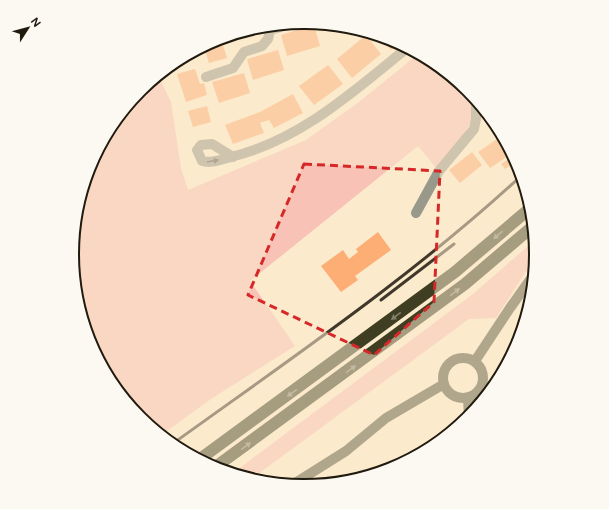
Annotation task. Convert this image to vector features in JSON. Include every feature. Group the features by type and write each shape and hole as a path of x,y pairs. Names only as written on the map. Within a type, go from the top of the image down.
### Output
{"highway":[{"path":"204,456 455,272 526,212"},
{"path":"220,464 465,284 529,230"}],"main road":[{"path":"475,362 528,282"},
{"path":"463,358 475,362 482,369 483,384 477,393 468,398 462,398 451,394 444,384 444,371 452,362 463,358"},
{"path":"299,480 346,451 386,418 444,384"},
{"path":"468,398 469,409"}],"street":[{"path":"206,77 233,68 244,52 262,46 268,39 270,32"},
{"path":"233,156 291,134 330,111 403,51"},
{"path":"416,213 438,171 474,129 476,108"}],"highlighted area":[{"path":"304,164 440,171 434,302 374,355 248,295"}],"shaded area":[{"path":"414,57 430,67 453,85 473,105 474,111 471,122 465,132 437,169 418,146 250,281 295,346 211,399 166,432 145,414 117,380 96,341 83,298 79,269 79,240 83,211 96,168 109,142 135,106 161,81 171,102 181,168 188,190 306,140 359,102"},
{"path":"530,244 530,268 496,318 469,319 257,475 238,470 473,294"}],"building":[{"path":"301,29 315,29 320,46 287,56 281,35"},
{"path":"363,37 369,39 381,54 352,78 337,59"},
{"path":"223,44 227,58 209,63 205,52"},
{"path":"386,44 394,47 391,50"},
{"path":"278,50 284,70 253,80 247,59"},
{"path":"328,65 343,84 314,105 299,86"},
{"path":"195,69 200,84 204,83 207,95 186,102 177,74"},
{"path":"244,73 250,93 219,103 212,82"},
{"path":"293,94 303,113 274,128 269,120 260,123 264,133 233,144 225,125 260,112"},
{"path":"207,106 211,122 193,127 188,111"},
{"path":"498,138 508,156 490,168 478,152"},
{"path":"472,152 482,165 460,183 449,170"},
{"path":"509,159 512,165 505,169 501,164"},
{"path":"378,232 391,250 355,276 358,280 341,292 321,266 343,250 349,259 358,252 356,249"}],"railway":[{"path":"177,441 308,347 396,281 517,179"},
{"path":"381,300 454,244"}]}
